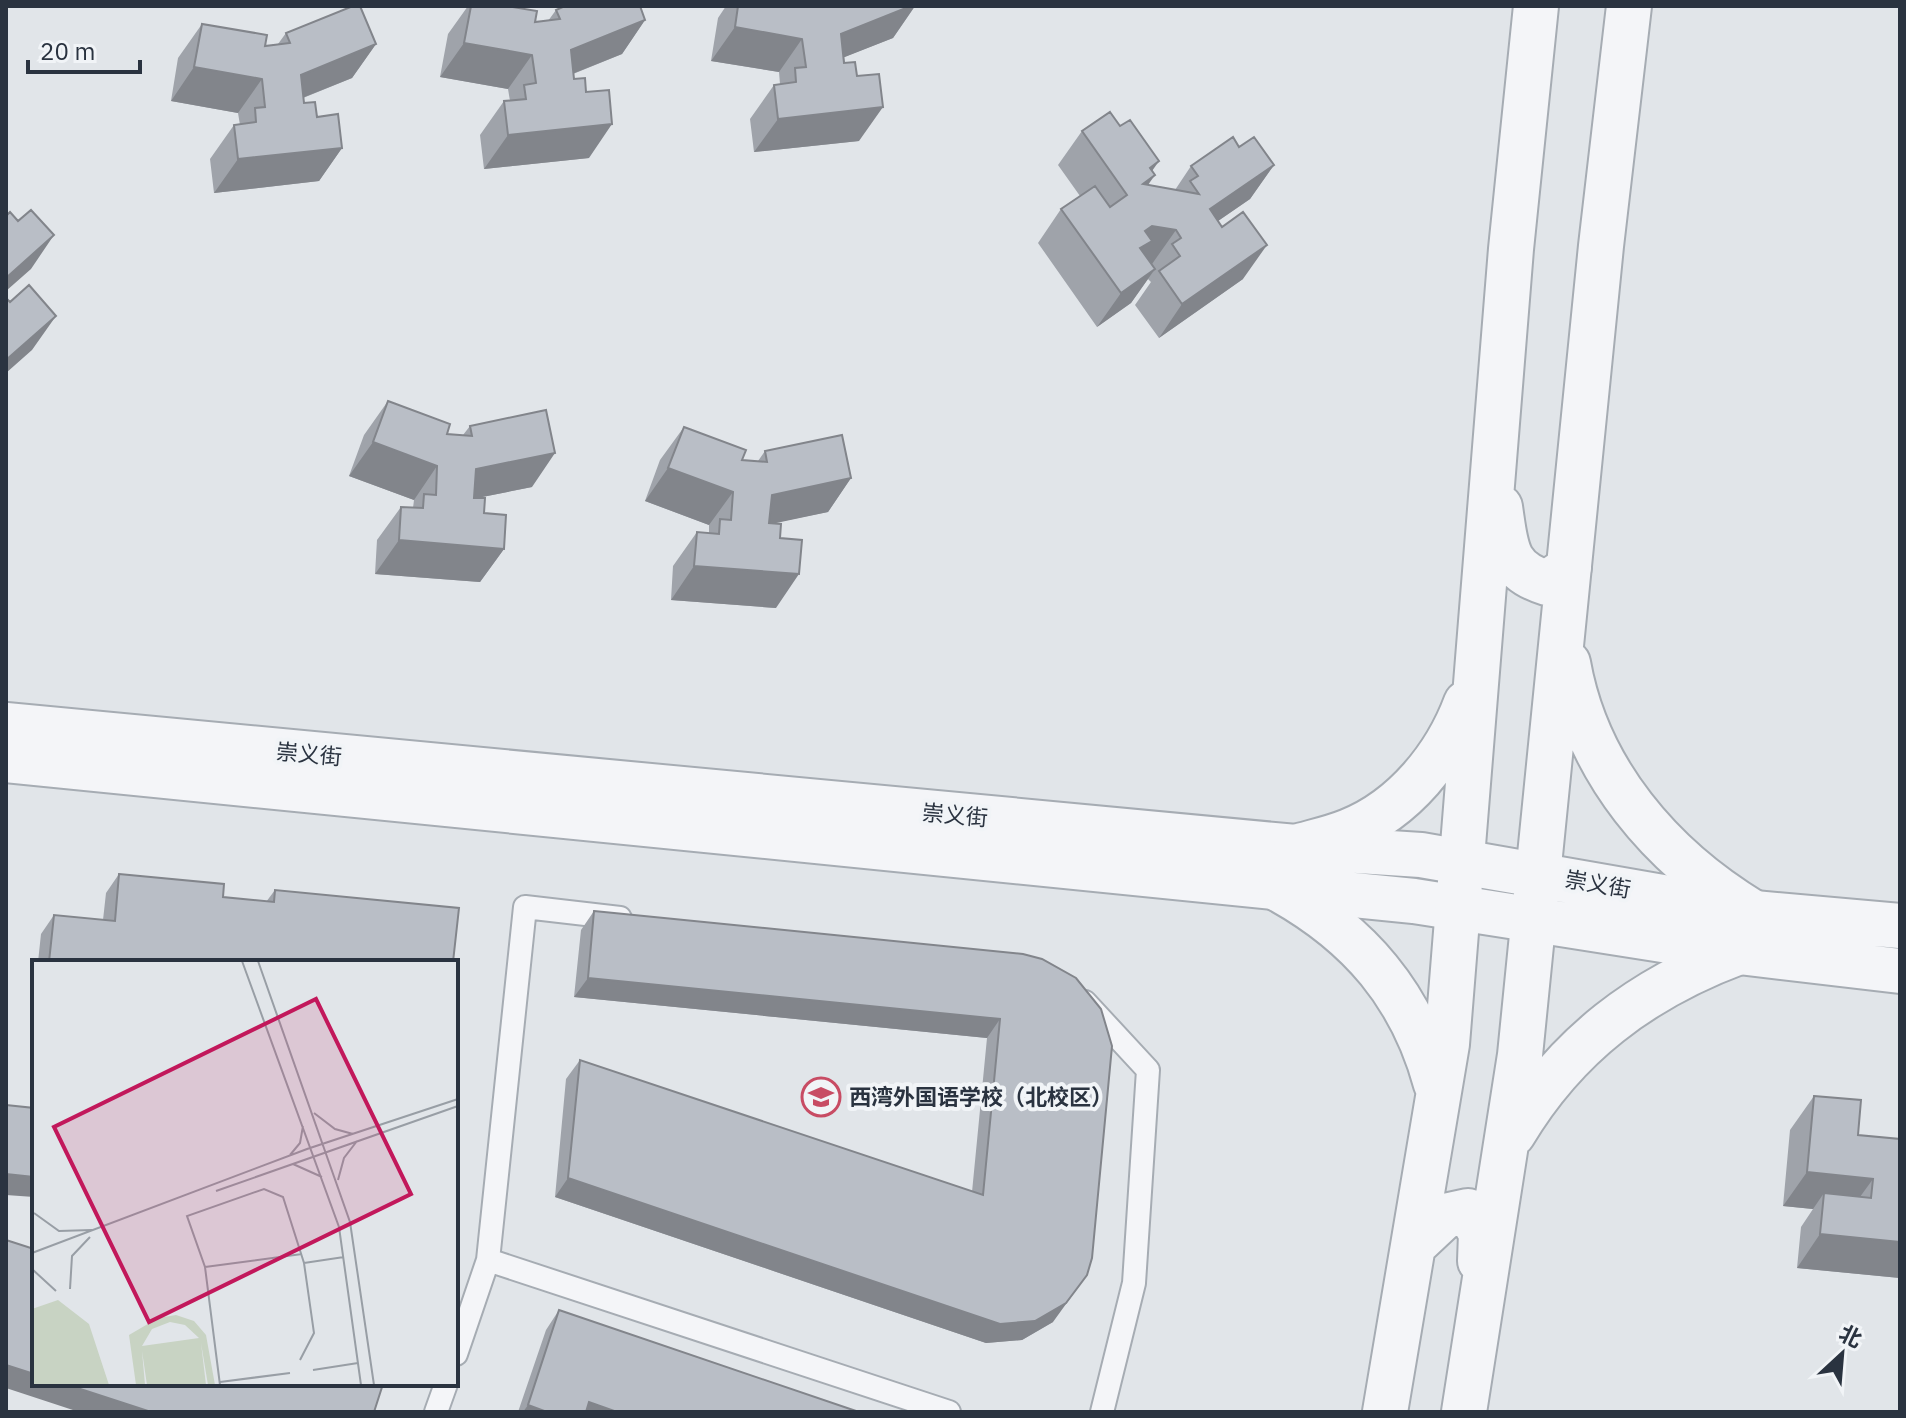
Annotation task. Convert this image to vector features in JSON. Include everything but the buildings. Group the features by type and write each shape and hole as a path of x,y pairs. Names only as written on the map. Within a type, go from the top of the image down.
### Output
{"street":[{"path":"1385,1412 1447,1044 1494,465 1536,6"},
{"path":"1464,1412 1520,1055 1629,6"},
{"path":"1494,465 1506,548 1524,576 1547,583 1569,568"},
{"path":"1563,630 1572,682 1584,719 1612,778 1667,848 1722,894 1746,932"},
{"path":"1296,847 1351,830 1400,799 1433,765 1458,725 1468,696 1480,634"},
{"name":"崇义街","path":"6,725 1296,847 1421,855 1538,874 1746,932 1900,926"},
{"path":"6,760 1458,908 1534,919 1746,932 1900,971"},
{"path":"1280,890 1336,926 1383,973 1418,1030 1438,1094"},
{"path":"1506,1147 1553,1075 1616,1015 1695,968 1746,932"},
{"path":"1413,1246 1445,1216 1468,1211 1481,1233 1478,1323"}],"lane":[{"path":"458,1348 488,1260 525,907 650,921"},
{"path":"1066,980 1148,1070 1134,1283 1102,1412"},
{"path":"488,1260 949,1412"},
{"path":"436,1412 445,1386"}],"place":[{"name":"西湾外国语学校（北校区）","path":"821,1097"}]}
